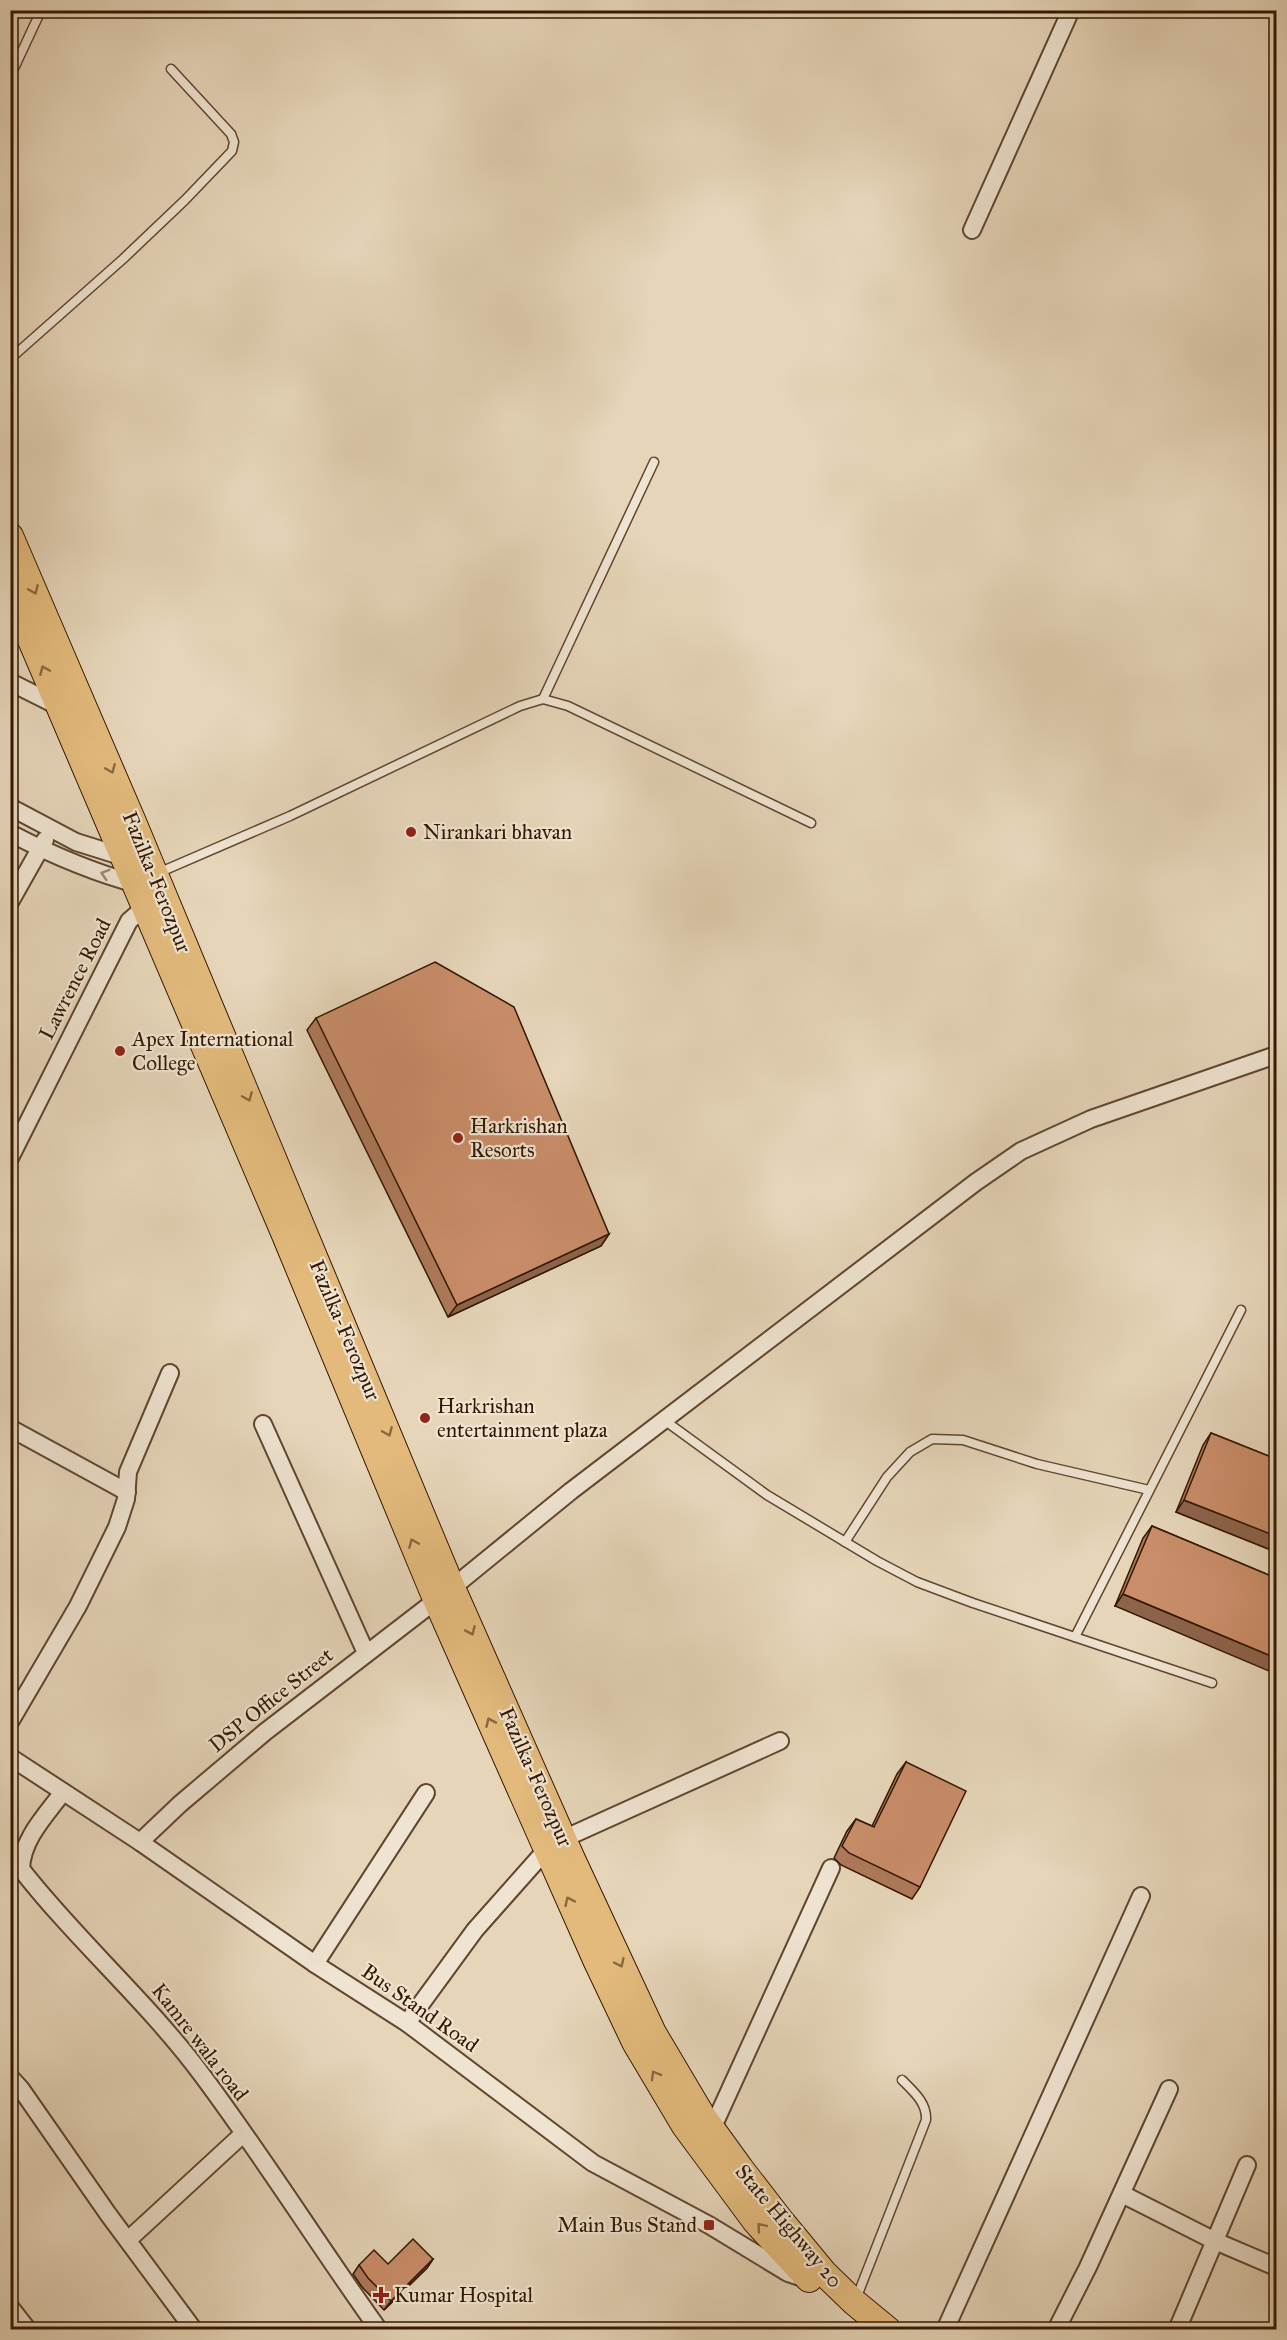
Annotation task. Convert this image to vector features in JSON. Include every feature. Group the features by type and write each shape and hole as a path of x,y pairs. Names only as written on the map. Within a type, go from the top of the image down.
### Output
{"main road":[{"name":"Fazilka-Ferozpur","path":"10,536 152,888 285,1235 555,1844 635,2042 699,2123"},
{"name":"Fazilka-Ferozpur","path":"10,591 124,857 152,888"},
{"name":"State Highway 20","path":"699,2123 756,2222 841,2313 861,2330"},
{"name":"State Highway 20","path":"699,2123 824,2273 888,2330"}],"street":[{"path":"972,230 1071,10"},
{"path":"10,682 60,708"},
{"path":"10,807 76,842 124,857"},
{"path":"10,902 41,849 50,828"},
{"path":"10,833 90,870 152,888"},
{"name":"Lawrence Road","path":"10,1158 129,921 152,888"},
{"name":"DSP Office Street","path":"140,1842 180,1804 265,1732 444,1594 571,1491 976,1182 1021,1151 1091,1119 1276,1055"},
{"path":"10,1722 78,1606 117,1527 124,1511 128,1472 170,1372"},
{"path":"263,1424 366,1653"},
{"path":"10,1428 127,1492"},
{"path":"407,2023 476,1930 555,1844 780,1741"},
{"name":"Bus Stand Road","path":"10,1757 140,1842 315,1964 407,2023 593,2163 709,2225 788,2273 811,2280"},
{"name":"Kamre wala road","path":"63,1792 16,1858 21,1869 162,2026 201,2074 379,2330"},
{"path":"315,1964 426,1793"},
{"path":"699,2123 831,1868"},
{"path":"945,2330 1141,1896"},
{"path":"10,2077 21,2089 194,2330"},
{"path":"1056,2330 1169,2090"},
{"path":"128,2240 243,2133"},
{"path":"1178,2330 1247,2165"},
{"path":"1122,2194 1215,2241 1276,2267"},
{"path":"10,2307 28,2330"}],"lane":[{"path":"10,77 38,17"},
{"path":"10,359 123,259 232,151 234,142 231,134 171,69"},
{"path":"543,699 654,462"},
{"path":"152,888 290,816 520,706 543,699 568,706 811,823"},
{"path":"1075,1637 1241,1310"},
{"path":"664,1420 767,1495 917,1582 1212,1683"},
{"path":"845,1542 887,1477 910,1452 932,1439 963,1440 1037,1464 1149,1490"},
{"path":"854,2302 926,2120 927,2111 920,2099 902,2080"}],"building":[{"name":"Harkrishan Resorts","path":"435,962 514,1007 609,1234 457,1305 316,1018"},
{"path":"1211,1433 1276,1459 1276,1536 1184,1500"},
{"path":"1152,1526 1276,1578 1276,1658 1123,1594"},
{"path":"906,1762 966,1791 920,1887 849,1853 842,1846 856,1819 874,1827"},
{"path":"413,2239 433,2259 391,2301 368,2278 359,2265 374,2250 388,2264"}],"place":[{"name":"Nirankari bhavan","path":"411,832"},
{"name":"Apex International College","path":"120,1051"},
{"name":"Harkrishan Resorts","path":"458,1138"},
{"name":"Harkrishan entertainment plaza","path":"425,1418"},
{"name":"Main Bus Stand","path":"709,2225"},
{"name":"Kumar Hospital","path":"381,2295"}]}
